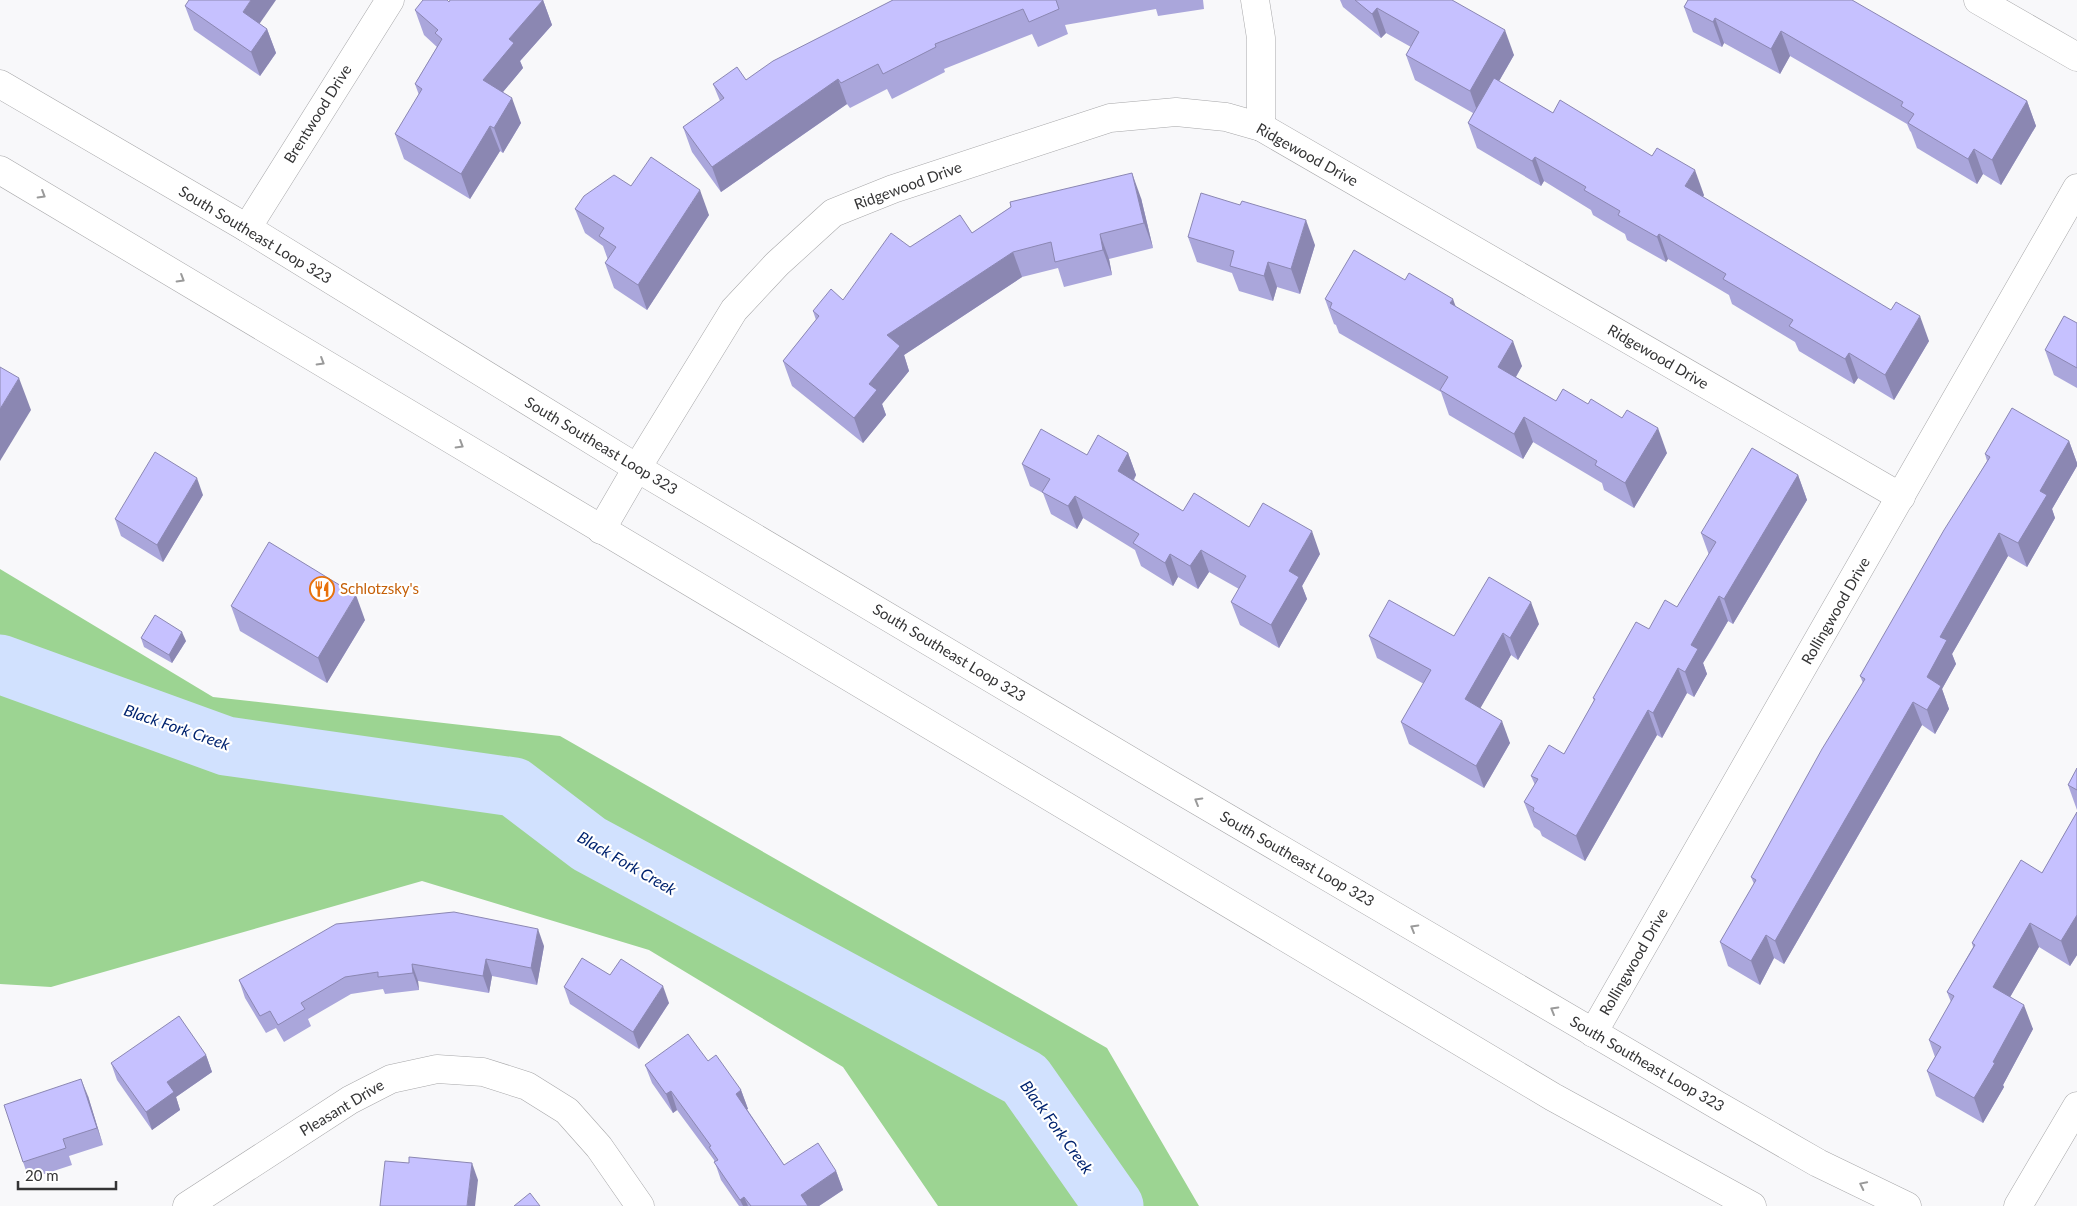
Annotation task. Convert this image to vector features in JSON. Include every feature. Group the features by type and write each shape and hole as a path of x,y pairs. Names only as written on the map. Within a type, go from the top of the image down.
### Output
{"main road":[{"name":"Brentwood Drive","path":"247,228 390,0"},
{"path":"1255,0 1261,38 1261,127"},
{"path":"1978,0 2077,57"},
{"name":"South Southeast Loop 323","path":"0,84 247,228 637,468 1593,1033 1818,1163 1907,1206"},
{"name":"Ridgewood Drive","path":"601,530 734,310 777,264 833,213 893,189 1110,118 1176,112 1226,117 1261,127 1901,497"},
{"path":"0,170 1553,1097 1752,1206"},
{"name":"Rollingwood Drive","path":"1593,1033 2077,188"},
{"name":"Pleasant Drive","path":"187,1206 350,1100 392,1079 437,1069 483,1072 527,1086 567,1111 599,1147 640,1206"},
{"path":"2018,1206 2077,1106"}],"green space":[{"path":"0,569 213,697 560,736 1107,1048 1199,1206 938,1206 843,1067 649,950 422,881 51,987 0,984"}],"building":[{"path":"189,0 251,0 243,12 267,29 251,52 185,6"},
{"path":"423,0 447,0 449,2 450,0 543,0 509,39 514,43 483,80 512,98 494,128 490,126 461,174 395,134 422,89 415,84 442,39 435,33 438,30 415,10"},
{"path":"893,0 1056,0 1059,9 1029,22 1023,9 935,44 936,47 883,74 878,64 841,83 838,79 712,167 683,127 724,98 713,84 737,67 746,80 773,61"},
{"path":"1355,0 1452,0 1505,30 1470,91 1406,55 1419,32 1377,8 1372,14"},
{"path":"1688,0 1852,0 2027,101 1992,160 1974,149 1968,159 1908,123 1914,114 1901,106 1903,102 1781,31 1771,49 1715,18 1713,22 1684,7"},
{"path":"1494,78 1553,113 1560,100 1652,156 1657,148 1695,170 1685,186 1891,310 1896,302 1920,316 1885,375 1849,353 1845,359 1789,326 1793,320 1723,279 1726,274 1659,234 1657,237 1618,215 1620,211 1584,190 1586,187 1535,157 1532,161 1468,123"},
{"path":"651,157 700,190 638,285 605,263 616,247 599,236 604,228 575,209 584,196 614,175 631,186"},
{"path":"1132,173 1144,223 1100,234 1103,250 1055,262 1051,242 1013,252 887,335 900,346 869,384 877,390 854,418 783,361 819,316 813,311 831,289 843,300 891,233 910,247 960,215 972,233 1011,207 1010,202"},
{"path":"1201,193 1240,205 1242,201 1306,220 1291,269 1268,262 1264,276 1230,266 1234,251 1188,237"},
{"path":"1354,250 1405,280 1409,273 1453,299 1450,303 1513,341 1498,367 1556,401 1563,389 1588,404 1591,399 1622,418 1627,410 1658,428 1625,483 1595,465 1597,461 1524,417 1514,434 1440,390 1448,377 1330,308 1332,303 1325,299"},
{"path":"2064,316 2077,323 2077,368 2045,350"},
{"path":"0,367 19,378 0,409"},
{"path":"2012,408 2069,441 2040,491 2047,495 2018,543 1999,533 1940,637 1947,640 1927,677 1941,686 1927,710 1913,702 1775,941 1766,935 1751,961 1720,942 1756,880 1751,877 1822,749 1865,679 1860,676 1944,530 1990,457 1985,454"},
{"path":"1041,429 1087,455 1098,435 1128,453 1118,471 1183,511 1194,493 1249,527 1263,503 1312,531 1289,571 1299,577 1271,625 1231,602 1246,576 1201,550 1190,566 1170,554 1165,563 1133,543 1139,534 1075,496 1068,506 1042,492 1050,479 1022,464"},
{"path":"1752,448 1798,475 1724,599 1719,596 1704,622 1691,645 1698,649 1685,672 1678,668 1653,713 1648,710 1576,836 1533,811 1534,808 1524,802 1538,779 1531,776 1549,745 1564,754 1636,622 1649,629 1665,600 1677,607 1716,542 1701,533"},
{"path":"155,452 197,478 157,545 115,519"},
{"path":"269,542 356,595 318,658 231,606"},
{"path":"1489,577 1531,602 1510,638 1503,633 1465,699 1502,721 1476,766 1401,722 1431,670 1369,636 1389,600 1454,636"},
{"path":"155,615 182,632 169,655 141,638"},
{"path":"2077,768 2077,790 2068,785"},
{"path":"2077,812 2077,915 2061,941 2030,923 1993,987 2024,1005 1993,1062 1995,1063 1974,1098 1927,1071 1941,1047 1929,1040 1954,996 1947,992 1975,945 1972,943 2021,860 2042,873"},
{"path":"454,912 538,929 531,968 486,959 483,976 412,964 413,973 378,977 378,972 345,977 301,1003 305,1009 278,1025 270,1011 260,1016 239,980 336,924"},
{"path":"582,958 610,975 621,959 663,986 633,1032 564,987"},
{"path":"179,1016 206,1055 167,1082 174,1092 146,1112 111,1063"},
{"path":"688,1034 708,1061 716,1055 741,1090 736,1094 784,1165 818,1143 836,1171 801,1195 808,1206 751,1206 744,1197 740,1200 714,1162 718,1160 709,1147 711,1146 671,1091 666,1094 645,1065"},
{"path":"81,1079 97,1128 63,1139 66,1148 23,1162 4,1105"},
{"path":"409,1157 472,1163 467,1206 380,1206 385,1161 409,1163"},
{"path":"530,1193 540,1206 514,1206"}],"waterway":[{"name":"Black Fork Creek","path":"0,664 226,746 514,787 589,844 1025,1079 1114,1206"}],"place":[{"name":"Schlotzsky's","path":"322,589"}]}
